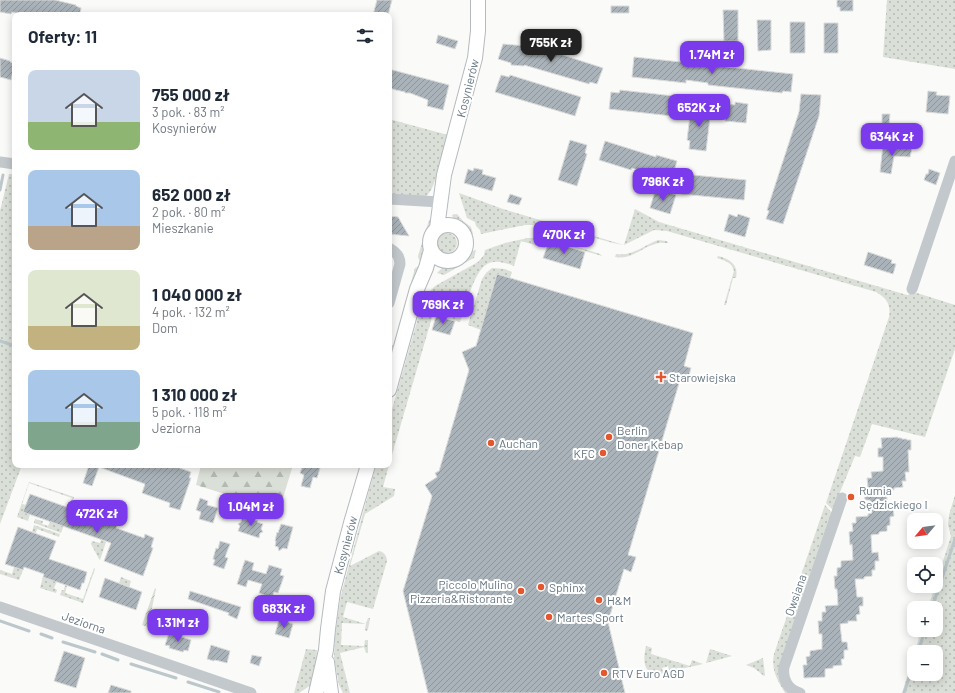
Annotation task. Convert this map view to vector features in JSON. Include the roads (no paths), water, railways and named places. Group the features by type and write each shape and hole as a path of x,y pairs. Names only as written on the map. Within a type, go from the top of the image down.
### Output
{"main road":[{"name":"Kosynierów","path":"437,228 444,175 475,58 478,31 478,0"},
{"name":"Kosynierów","path":"444,175 449,213 454,226"},
{"path":"410,314 417,289 426,268 431,250 430,238 433,232 437,228 448,225 454,226 462,232 464,236 464,250 457,259 445,261 436,257 431,250"},
{"path":"392,367 394,351 410,314 433,274 445,261"},
{"name":"Kosynierów","path":"316,693 326,650 333,591 367,468"},
{"name":"Kosynierów","path":"326,650 331,693"}],"street":[{"path":"912,289 955,161"},
{"path":"0,162 12,164"},
{"path":"392,199 440,202"},
{"path":"392,250 398,255 400,264 392,292"},
{"name":"Owsiana","path":"800,693 792,689 787,683 783,672 784,667 842,498"},
{"name":"Jeziorna","path":"0,607 251,693"}],"waterway":[{"path":"0,190 3,175"},
{"path":"0,341 12,345"},
{"path":"934,601 955,539"},
{"path":"0,621 29,631"},
{"path":"41,634 52,638"},
{"path":"920,645 923,637"},
{"path":"63,642 95,652"},
{"path":"102,654 118,660"},
{"path":"131,664 176,678"},
{"path":"904,693 908,681"},
{"path":"188,682 219,692"}],"place":[{"name":"Starowiejska","path":"661,377"},
{"name":"Berlin Doner Kebap","path":"609,437"},
{"name":"Auchan","path":"491,443"},
{"name":"KFC","path":"603,453"},
{"name":"Rumia Sędzickiego I","path":"851,497"},
{"name":"Sphinx","path":"541,587"},
{"name":"Piccolo Mulino Pizzeria&Ristorante","path":"521,591"},
{"name":"H&M","path":"599,600"},
{"name":"Martes Sport","path":"549,617"},
{"name":"RTV Euro AGD","path":"604,673"}]}
